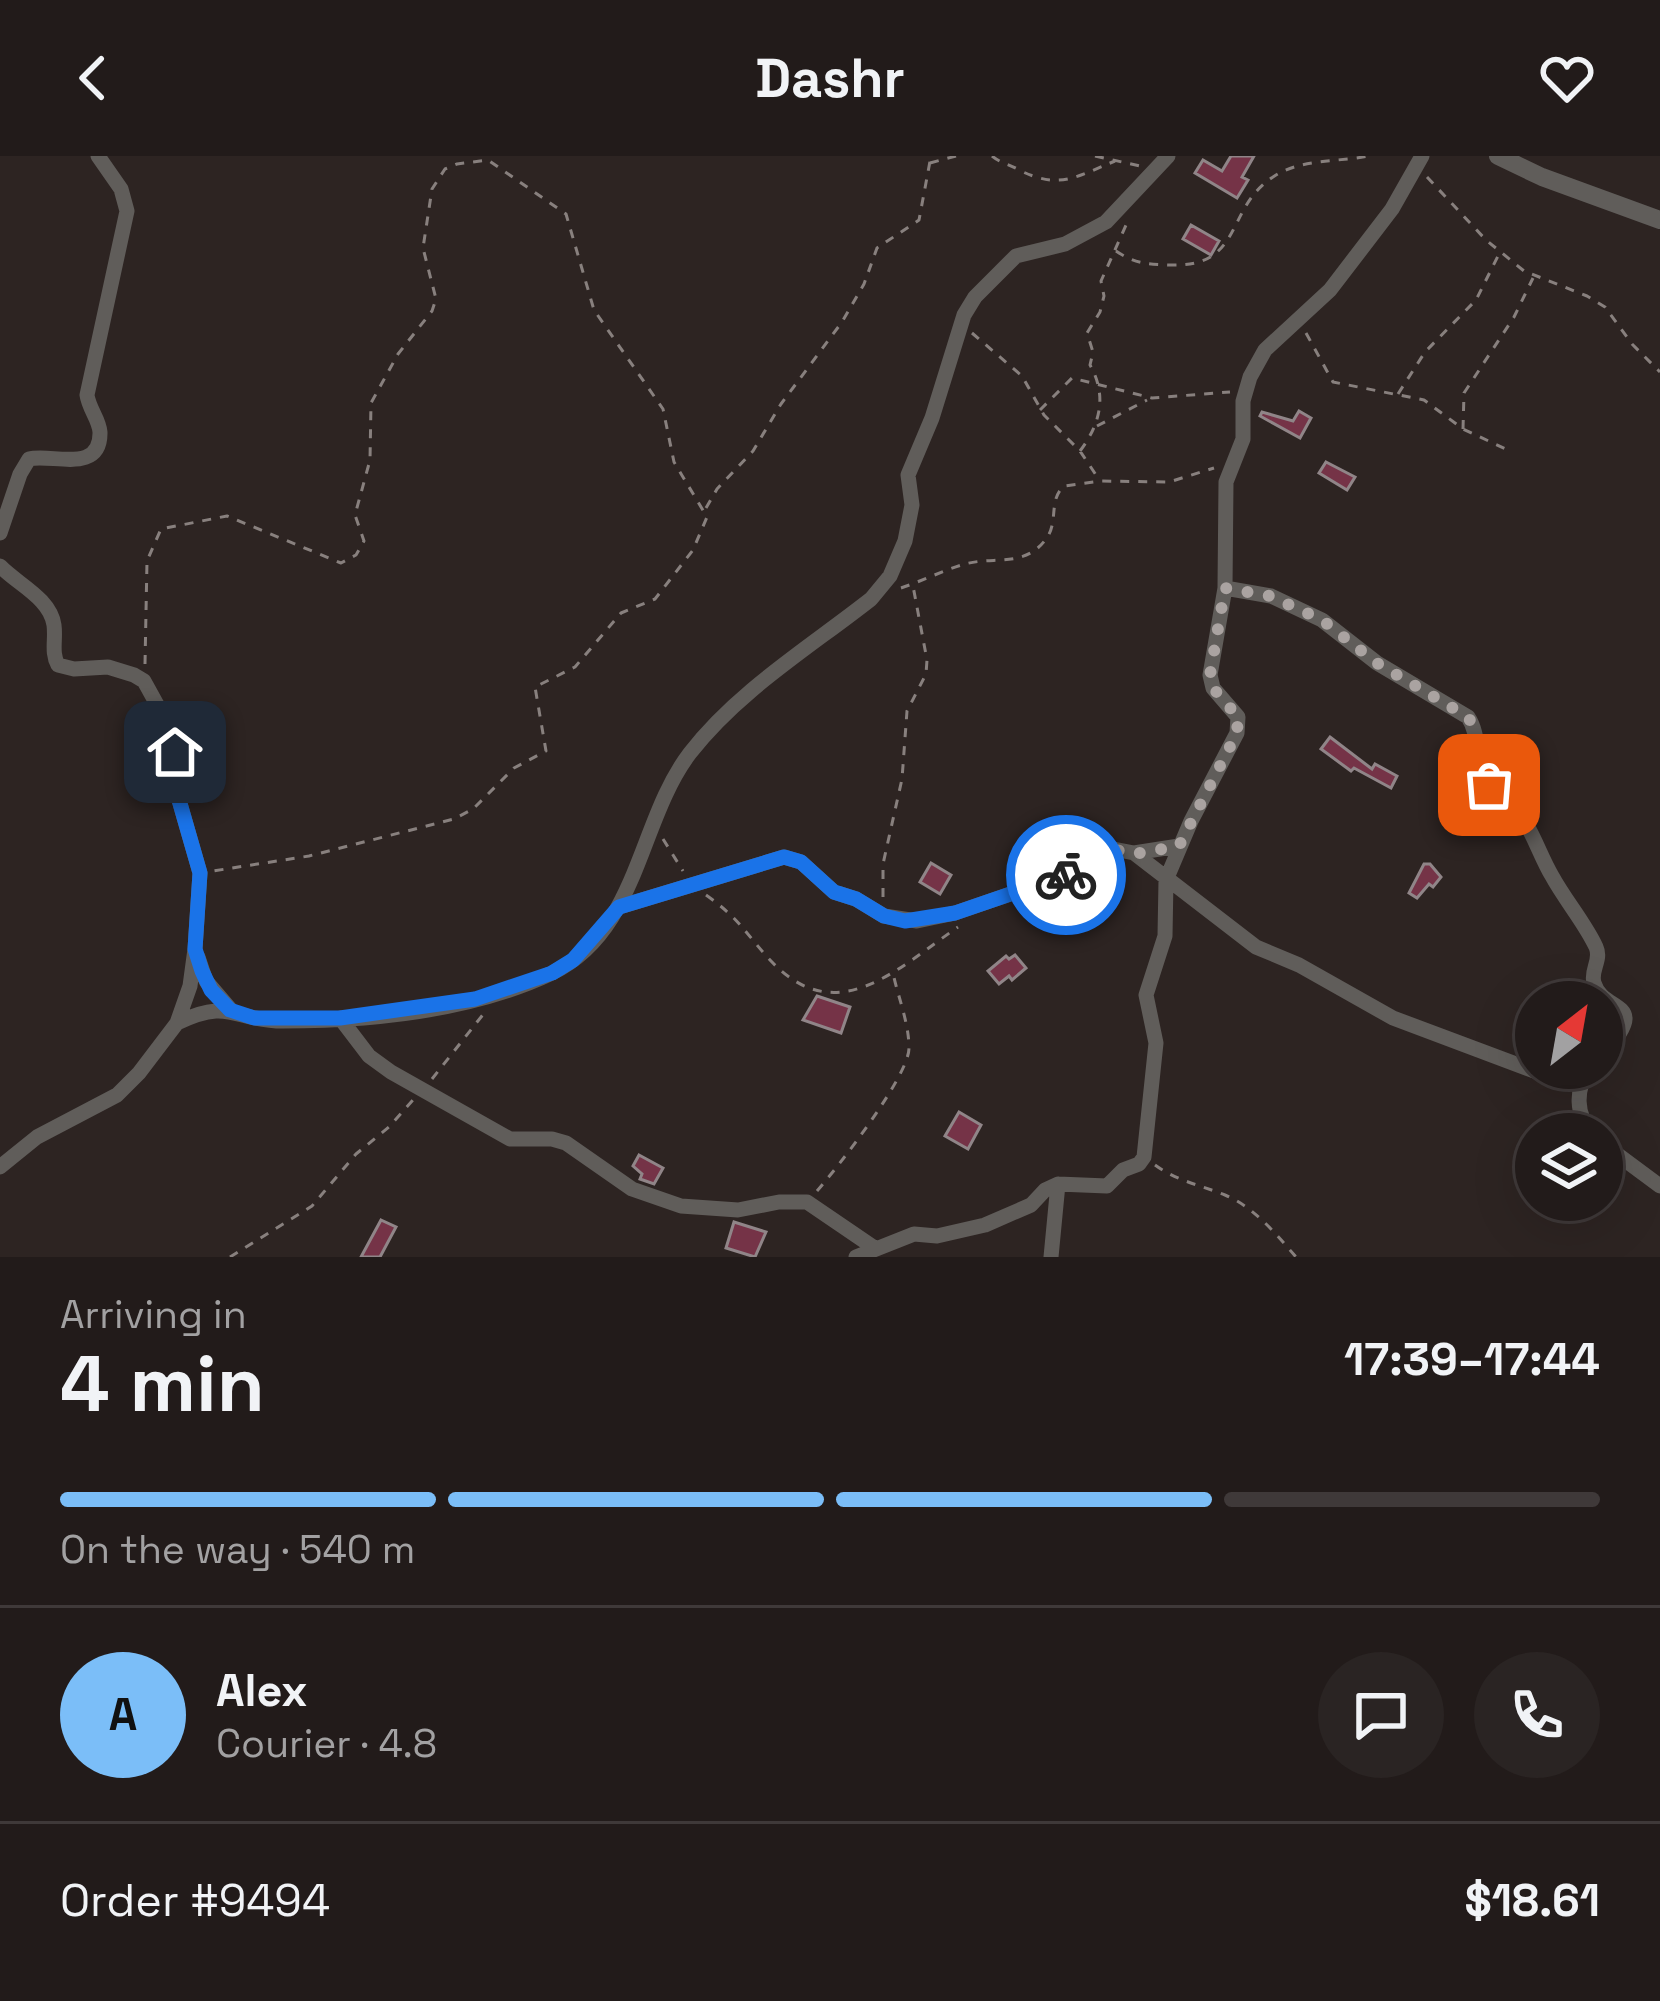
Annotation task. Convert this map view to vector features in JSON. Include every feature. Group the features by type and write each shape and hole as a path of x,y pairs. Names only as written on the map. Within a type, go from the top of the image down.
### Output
{"street":[{"path":"0,533 29,459 77,460 94,451 98,443 98,424 87,395 127,211 121,189 98,156"},
{"path":"1498,156 1660,220"},
{"path":"856,1257 914,1234 937,1236 986,1225 1031,1205 1058,1184 1107,1186 1144,1157 1156,1043 1146,995 1165,936 1166,880 1237,733 1238,717 1213,688 1210,675 1225,588 1226,482 1243,439 1247,386 1265,350 1330,290 1420,161"},
{"path":"177,1023 201,1013 230,1010 269,1020 441,1007 552,973 573,960 619,907 666,790 700,740 746,697 871,599 890,576 910,520 908,475 932,418 961,323 975,297 1016,256 1086,235 1106,222 1162,163"},
{"path":"0,566 52,616 53,654 58,665 108,667 144,682 171,731 179,800 200,873 190,986 177,1023 117,1095 37,1137 0,1167"},
{"path":"1225,588 1270,596 1322,620 1377,663 1468,717 1474,725 1481,770 1498,795 1517,810 1596,947 1594,981"},
{"path":"619,907 768,861 793,858 834,892 884,916 917,921 1069,874 1098,846 1134,854 1179,846"},
{"path":"1134,854 1256,947 1299,964 1394,1018 1515,1064"},
{"path":"195,949 206,981 230,1010"},
{"path":"340,1018 369,1056 510,1139 552,1138 566,1143 632,1189 660,1201 717,1210 807,1202 876,1250"},
{"path":"1623,1159 1660,1186"},
{"path":"1051,1257 1058,1184"}],"path":[{"path":"200,873 358,845 454,819 473,809 507,773 546,751 535,687 575,667 621,613 655,598 702,534 705,509 718,489 753,451 781,404 842,322 864,284 877,248 919,220 931,156"},
{"path":"928,164 956,156"},
{"path":"992,156 1048,182 1115,161"},
{"path":"1095,156 1133,165 1162,163"},
{"path":"1127,156 1133,165"},
{"path":"1116,251 1141,265 1203,263 1218,254 1250,198 1279,173 1368,156"},
{"path":"1420,161 1486,240 1534,277 1596,300 1660,372"},
{"path":"144,682 147,562 161,529 227,516 341,563 361,549 364,541 356,506 370,460 371,403 398,354 432,311 436,299 423,248 428,203 438,177 457,164 494,162 566,214 594,310 654,394 667,423 674,461 705,509"},
{"path":"1080,451 1095,427 1102,387 1090,365 1094,352 1087,333 1100,313 1101,281 1128,221"},
{"path":"1398,394 1425,352 1476,300 1501,250"},
{"path":"1463,429 1464,394 1534,277"},
{"path":"1304,314 1307,335 1333,382 1432,404 1463,429 1512,452"},
{"path":"961,323 1022,376 1040,410 1080,451 1100,481"},
{"path":"1040,410 1069,378 1152,398 1220,395 1247,386"},
{"path":"1095,427 1152,398"},
{"path":"901,589 965,564 1018,559 1039,547 1050,533 1059,490 1073,483 1169,482 1232,460"},
{"path":"884,916 883,865 902,779 907,712 926,674 912,584"},
{"path":"661,830 694,886 740,919 775,964 810,987 844,995 893,971 968,919"},
{"path":"807,1202 864,1131 908,1058 907,1030 893,971"},
{"path":"230,1257 312,1206 473,1033 502,990"},
{"path":"1144,1157 1176,1179 1226,1196 1254,1213 1296,1257"}],"building":[{"path":"1231,156 1254,156 1237,198 1195,173 1203,160 1222,171"},
{"path":"1191,225 1219,241 1211,255 1183,239"},
{"path":"1299,411 1311,418 1300,438 1260,416 1262,412 1293,421"},
{"path":"1326,462 1355,477 1347,490 1319,473"},
{"path":"1330,737 1372,769 1375,764 1397,776 1391,788 1354,768 1351,771 1321,749"},
{"path":"931,863 951,875 940,894 920,882"},
{"path":"1424,864 1430,864 1441,877 1417,898 1409,893"},
{"path":"1015,955 1026,968 999,984 988,971 1006,956"},
{"path":"817,996 850,1007 841,1033 803,1020"},
{"path":"959,1112 981,1125 968,1149 945,1136"},
{"path":"639,1155 663,1168 654,1184 640,1179 642,1174 633,1166"},
{"path":"381,1220 396,1227 380,1257 361,1257"},
{"path":"734,1222 766,1232 755,1257 726,1248"}],"way so far":[{"path":"1066,875 1077,870 1086,854 1098,846 1134,854 1179,846 1237,733 1238,717 1213,688 1210,675 1225,588 1270,596 1322,620 1377,663 1468,717 1489,785"}],"route":[{"path":"175,752 179,800 200,873 195,949 211,990 230,1010 254,1018 285,1021 368,1015 475,999 552,973 573,960 619,907 784,857 801,862 834,892 905,921 931,920 1066,875"}]}
